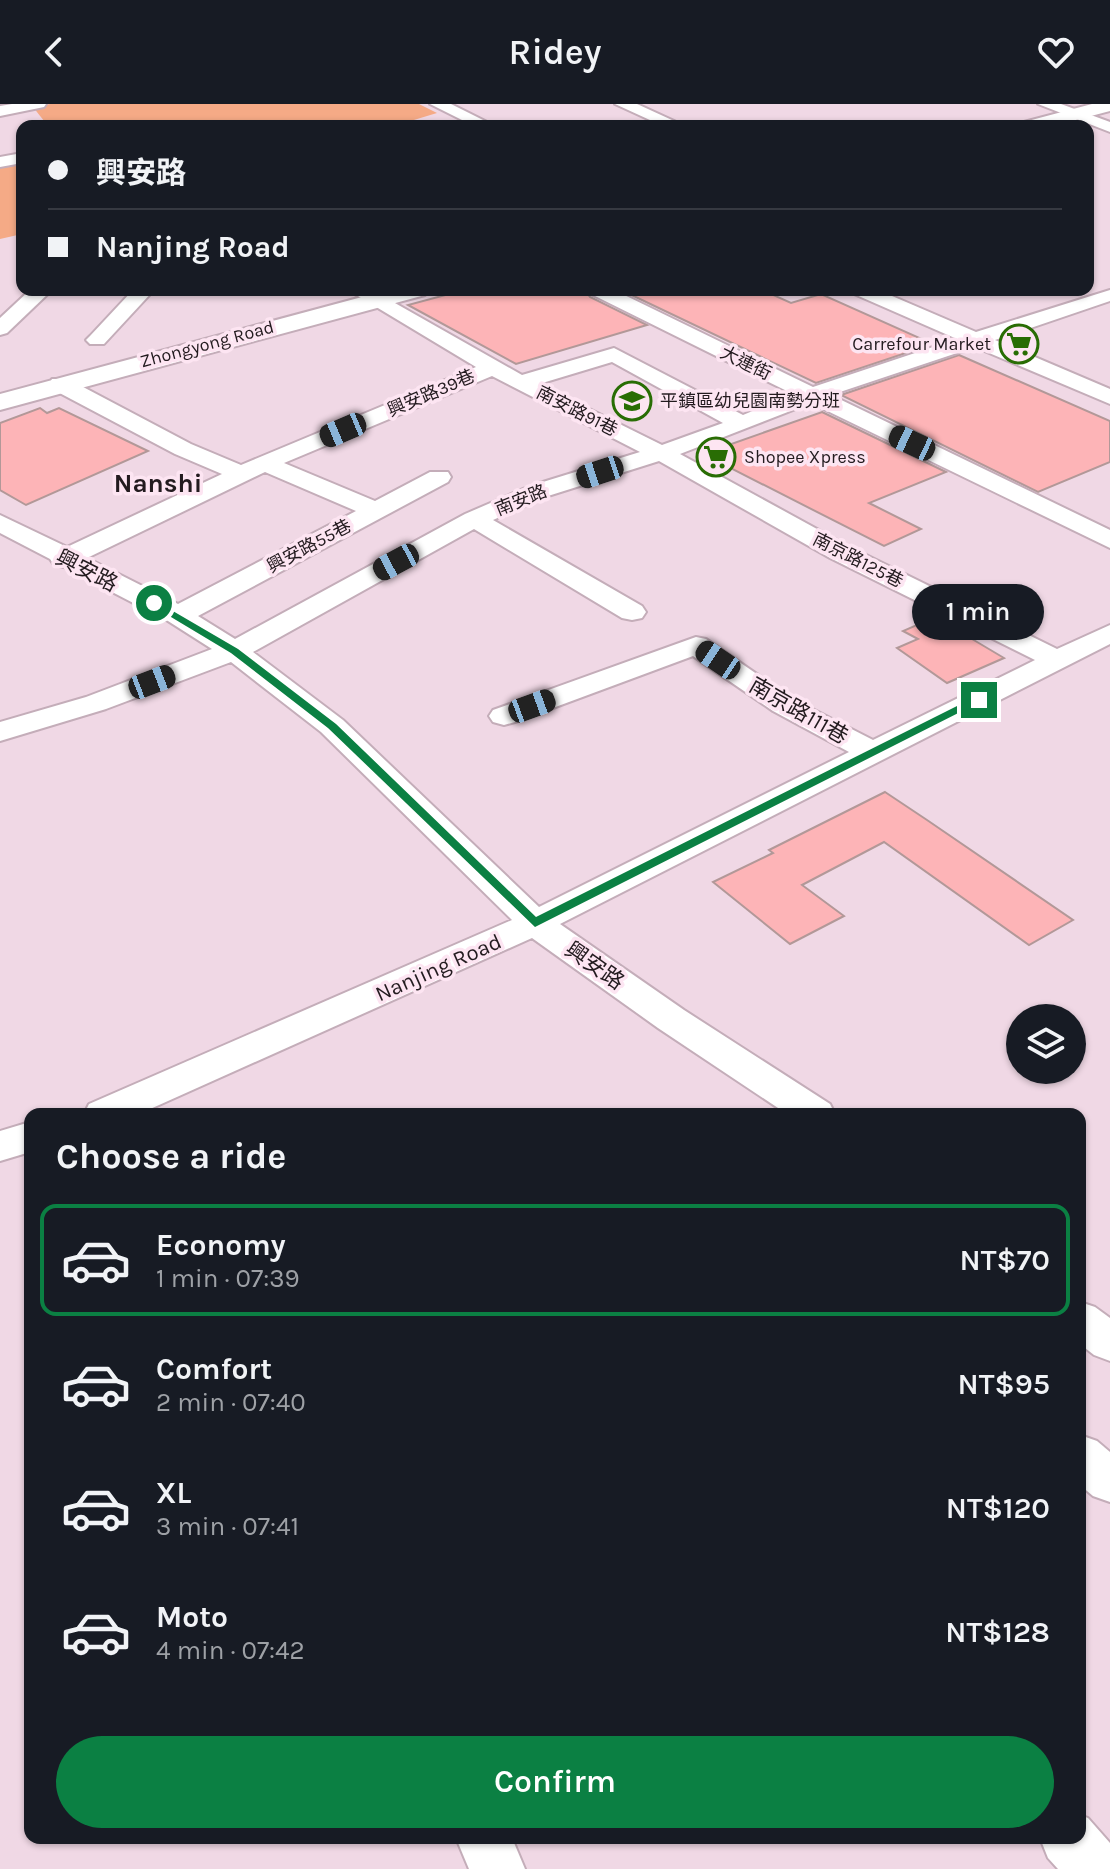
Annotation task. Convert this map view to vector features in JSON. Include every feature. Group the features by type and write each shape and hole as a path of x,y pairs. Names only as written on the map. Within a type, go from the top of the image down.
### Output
{"street":[{"path":"438,104 474,120"},
{"path":"623,104 662,120"},
{"path":"1046,104 1091,120"},
{"path":"0,111 31,105"},
{"path":"1053,120 1110,105"},
{"name":"南安路","path":"0,732 96,703 234,651 474,519 539,491 661,453 810,395 977,340 1102,293"},
{"path":"0,329 36,296"},
{"path":"97,340 138,296"},
{"name":"Zhongyong Road","path":"0,402 364,296"},
{"name":"南安路91巷","path":"369,296 520,383 661,453"},
{"name":"大連街","path":"610,296 1110,540"},
{"path":"875,296 1110,397"},
{"path":"520,383 614,354 742,424"},
{"name":"興安路39巷","path":"63,559 253,468 494,367"},
{"path":"60,384 183,449 253,468 375,510"},
{"name":"南京路125巷","path":"661,453 839,552 1058,660"},
{"name":"興安路55巷","path":"178,615 439,477"},
{"path":"474,519 632,612"},
{"name":"興安路","path":"0,523 63,559 178,615 234,651 332,726 535,923 671,1019 807,1108"},
{"name":"Nanjing Road","path":"123,1108 535,923 1110,633"},
{"name":"南京路111巷","path":"504,716 696,645 783,705 874,753"},
{"path":"0,1146 24,1139"},
{"path":"1086,1324 1110,1342"},
{"path":"1086,1461 1110,1481"},
{"path":"487,1844 497,1869"},
{"path":"1073,1844 1095,1869"}],"shaded area":[{"path":"50,104 419,104 437,113 414,120 43,120 33,107"},
{"path":"16,161 16,235 0,239 0,164"}],"building":[{"path":"442,296 589,296 647,325 516,364 408,305"},
{"path":"634,296 775,296 791,303 825,296 933,344 816,383"},
{"path":"959,355 1110,421 1110,462 1038,492 841,395"},
{"path":"40,408 47,413 59,408 148,451 26,505 0,490 0,423"},
{"path":"822,412 946,472 869,503 921,529 884,546 703,454"},
{"path":"935,617 1004,658 947,683 897,648 918,639 903,631"},
{"path":"885,792 1073,920 1029,945 884,842 802,885 844,916 790,944 713,882"}],"place":[{"name":"Carrefour Market","path":"1019,344"},
{"name":"平鎮區幼兒園南勢分班","path":"632,401"},
{"name":"Shopee Xpress","path":"716,457"}],"district":[{"name":"Nanshi","path":"158,483"}],"route":[{"path":"154,603 234,651 332,726 463,857 535,923 979,700"}]}
